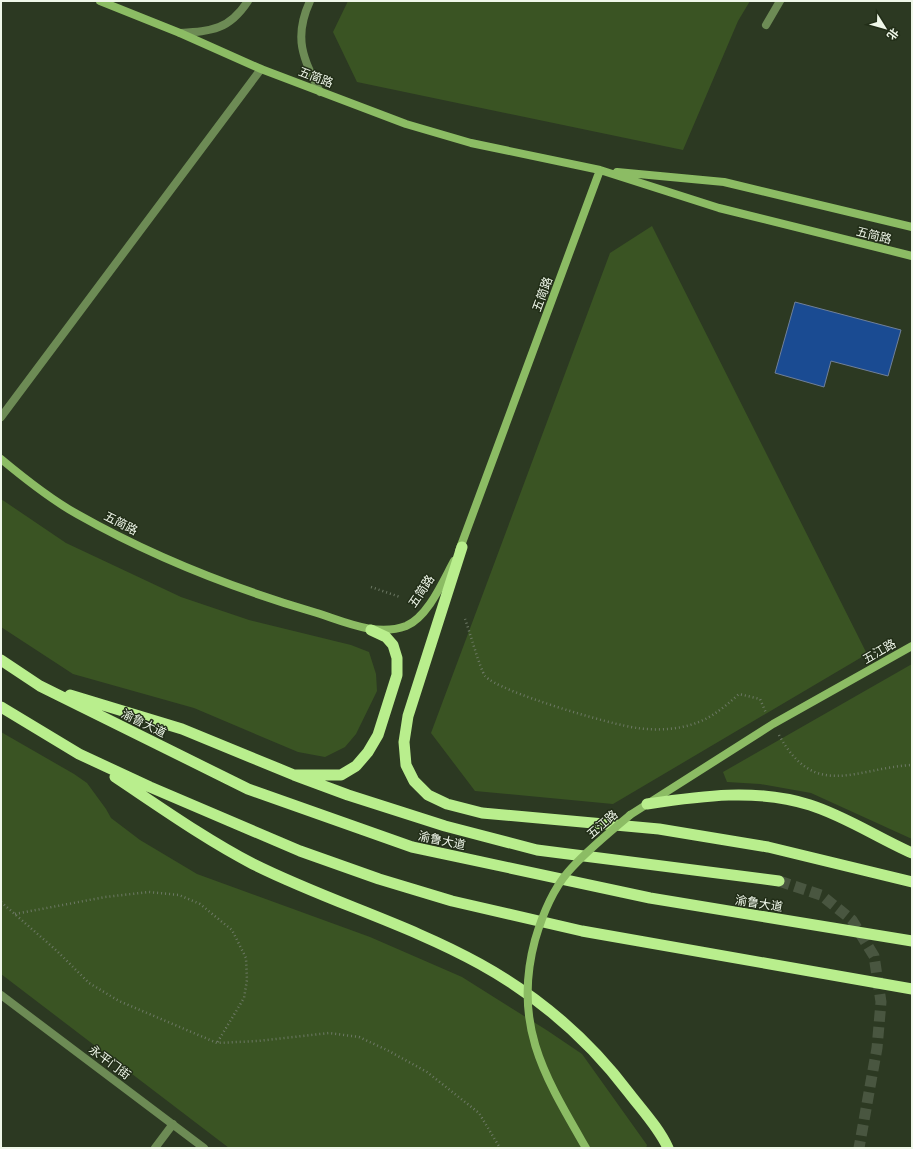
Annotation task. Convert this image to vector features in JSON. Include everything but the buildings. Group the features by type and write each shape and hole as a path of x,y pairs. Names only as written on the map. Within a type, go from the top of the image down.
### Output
{"highway":[{"path":"462,547 407,723 404,742 406,765 414,781 428,795 447,804 482,813 659,829 768,847 912,882"},
{"path":"294,775 341,775 356,766 368,752 378,735 397,675 397,658 393,645 386,637 371,630"},
{"name":"渝鲁大道","path":"1,660 40,686 248,789 412,847 650,898 912,941"},
{"path":"40,686 182,729 294,775 348,795 445,826 537,850 779,880"},
{"path":"1,707 79,754 212,841 252,863 291,882 450,949 510,983 544,1006 594,1051 616,1076 668,1146"},
{"path":"79,754 150,787 300,851 379,879 452,901 582,931 912,989"},
{"path":"647,804 705,796 757,794 810,805 912,853"}],"main road":[{"name":"五简路","path":"100,1 180,33 261,69 406,124 471,143 600,170 719,208 912,256"},
{"name":"五简路","path":"600,170 724,182 912,227"},
{"name":"五简路","path":"1,459 24,478 77,514 144,548 259,596 371,630 392,630 407,626 419,617 430,603 462,547 600,170"},
{"name":"五江路","path":"586,1148 555,1093 539,1059 529,1024 526,989 532,951 543,913 567,873 594,846 630,815 773,724 912,646"}],"street":[{"path":"180,33 209,32 223,26 232,20 248,1"},
{"path":"310,1 300,33 304,60 320,92"},
{"path":"766,25 780,1"},
{"path":"1,417 261,69"},
{"name":"永平门街","path":"1,995 204,1148"},
{"path":"155,1148 173,1124"}],"path":[{"path":"371,587 400,597"},
{"path":"465,619 485,675 494,683 517,693 577,712 636,728 657,729 682,727 712,717 739,694 760,699 767,713"},
{"path":"779,735 787,749 796,760 806,769 819,774 832,776 849,775 896,766 912,765"},
{"path":"15,914 105,897 149,892 179,895 200,904 232,930 246,958 247,980 244,998 217,1043"},
{"path":"1,902 57,951 89,983 119,1001 217,1043 258,1041 329,1033 359,1037 427,1072 480,1113 500,1148"}],"green space":[{"path":"348,1 750,1 738,21 683,150 357,82 333,32"},
{"path":"652,226 867,654 613,804 475,791 431,733 610,253"},
{"path":"1,499 66,543 181,597 249,620 351,645 369,652 376,674 377,691 356,734 345,747 325,757 298,752 194,708 73,674 1,627"},
{"path":"912,664 912,839 811,793 760,784 727,782 723,772"},
{"path":"1,732 87,783 111,818 140,840 197,874 370,937 462,977 548,1031 582,1054 647,1145 646,1148 229,1148 1,974"}],"tunnel":[{"path":"779,881 821,895 852,920 874,956 881,1002 877,1048 859,1148"}]}
